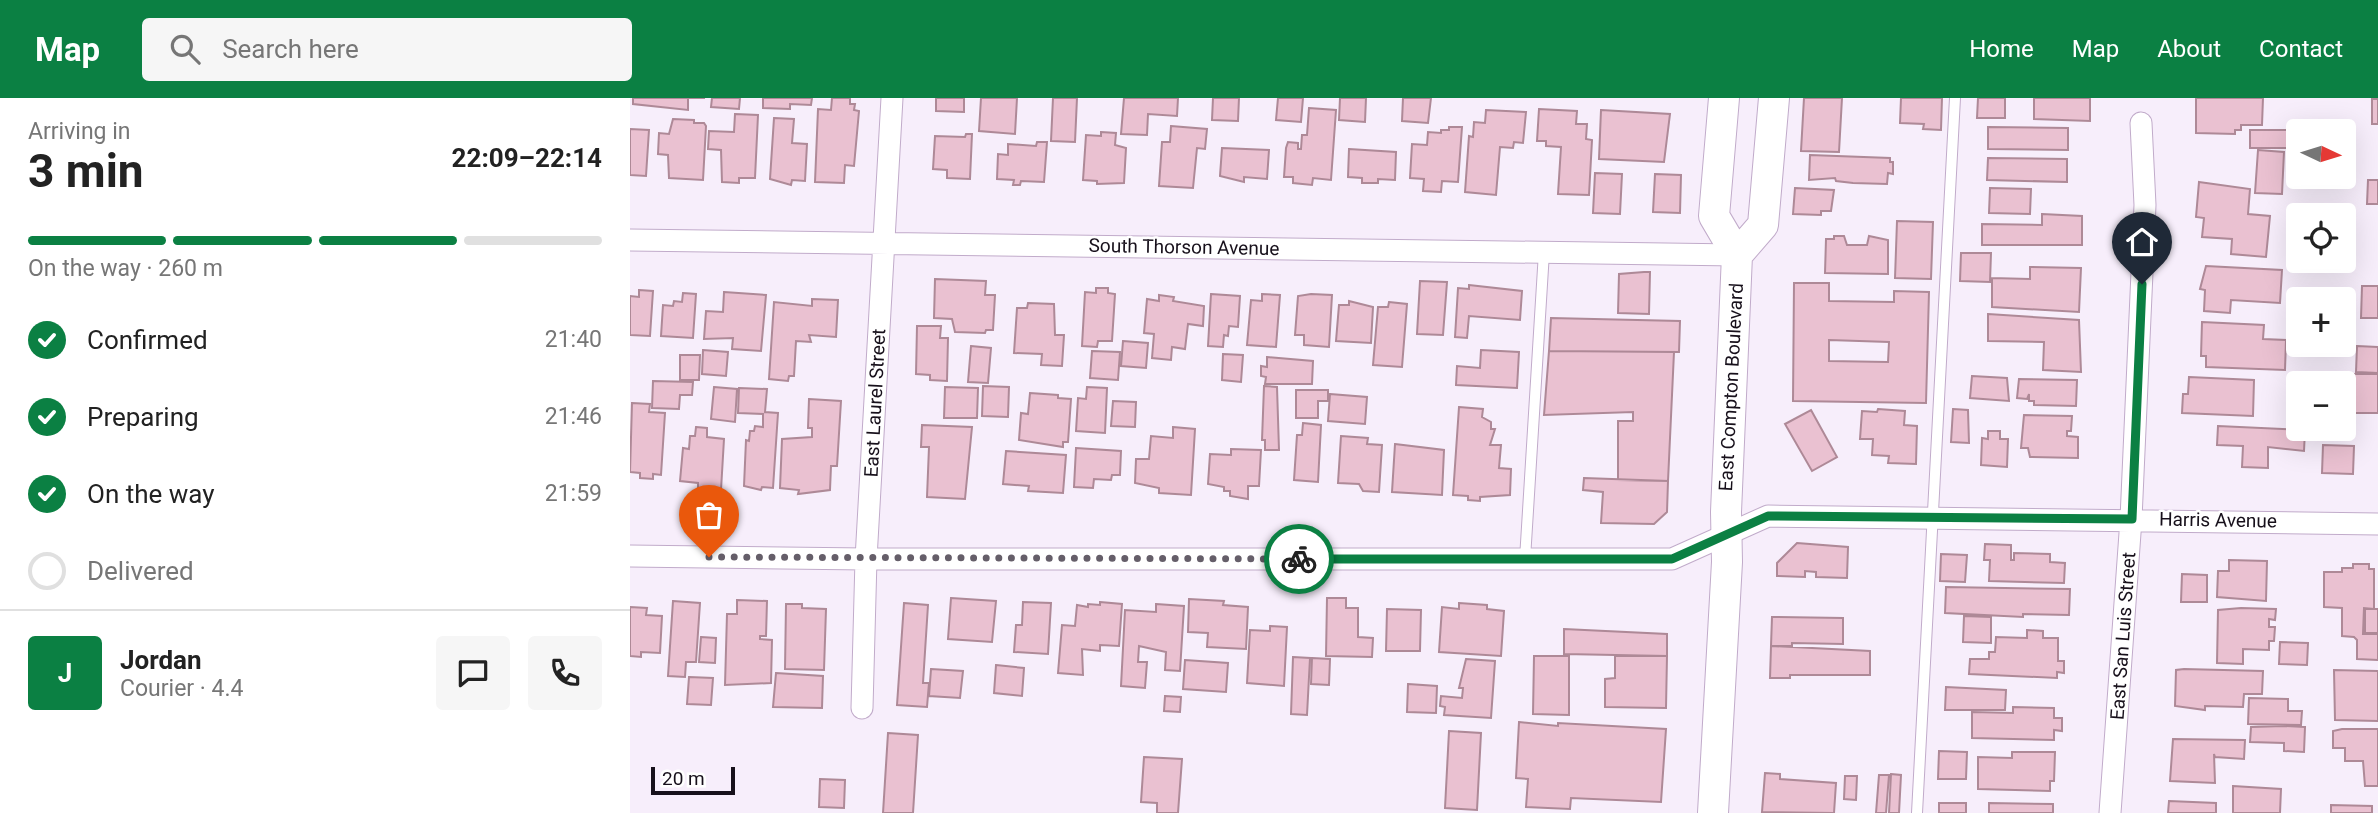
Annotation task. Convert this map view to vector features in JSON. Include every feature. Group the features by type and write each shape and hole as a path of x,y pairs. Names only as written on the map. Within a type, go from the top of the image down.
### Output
{"main road":[{"name":"East Compton Boulevard","path":"1713,813 1737,255 1714,216 1724,98"},
{"name":"East Compton Boulevard","path":"1737,255 1763,225 1774,98"}],"street":[{"name":"East Laurel Street","path":"862,708 866,559 892,98"},
{"name":"East San Luis Street","path":"2110,813 2132,519 2145,205 2141,122"},
{"name":"South Thorson Avenue","path":"630,240 1737,255"},
{"name":"Harris Avenue","path":"630,556 866,559 1672,559 1768,516 2378,523"}],"lane":[{"path":"1917,813 1955,98"},
{"path":"1525,559 1544,252"}],"building":[{"path":"633,98 688,98 688,110 633,104"},
{"path":"712,98 740,98 739,109 711,107"},
{"path":"763,98 812,98 811,105 790,104 790,109 763,108"},
{"path":"832,98 850,98 850,104 855,104 854,110 859,111 854,166 845,165 844,183 815,182 818,109 831,110"},
{"path":"936,98 964,98 964,112 936,111"},
{"path":"981,98 1017,98 1015,134 979,131"},
{"path":"1053,98 1077,98 1075,142 1051,141"},
{"path":"1124,98 1178,98 1177,116 1148,114 1147,135 1121,134"},
{"path":"1213,98 1239,98 1238,121 1212,120"},
{"path":"1278,98 1303,98 1301,122 1276,120"},
{"path":"1340,98 1366,98 1365,122 1339,120"},
{"path":"1403,98 1431,98 1428,123 1402,121"},
{"path":"1804,98 1842,98 1839,152 1801,151"},
{"path":"1901,98 1942,98 1941,130 1923,129 1924,124 1900,123"},
{"path":"1978,98 2005,98 2005,118 1977,118"},
{"path":"2034,98 2090,98 2090,121 2034,119"},
{"path":"2196,98 2263,98 2262,125 2241,125 2241,130 2235,130 2235,134 2196,133"},
{"path":"2372,99 2378,99 2378,124 2372,124"},
{"path":"1309,108 1336,110 1331,180 1313,178 1312,185 1293,183 1293,177 1284,177 1288,142 1298,143 1298,149 1301,149 1302,135 1307,135"},
{"path":"1539,109 1577,111 1576,124 1587,124 1586,139 1592,140 1589,195 1558,194 1561,147 1546,146 1546,141 1537,141"},
{"path":"1486,110 1526,112 1523,143 1514,142 1513,148 1500,147 1496,195 1465,192 1469,136 1473,137 1474,122 1485,123"},
{"path":"1601,110 1670,114 1664,162 1599,159"},
{"path":"735,114 758,115 755,178 739,178 739,183 722,182 721,150 708,149 709,131 734,132"},
{"path":"774,118 794,119 792,143 807,144 805,181 792,180 791,185 770,179"},
{"path":"673,119 694,120 694,123 704,123 706,126 703,180 669,178 668,155 658,154 659,133 669,134"},
{"path":"1171,126 1207,129 1205,149 1197,148 1193,188 1159,186 1162,142 1170,142"},
{"path":"1449,127 1462,127 1458,182 1442,181 1441,192 1423,191 1424,179 1410,178 1412,144 1427,145 1428,132 1441,133 1441,130 1449,130"},
{"path":"1988,127 2068,128 2068,150 1988,149"},
{"path":"630,129 649,130 646,176 630,175"},
{"path":"2250,130 2286,130 2286,148 2250,148"},
{"path":"1101,132 1116,133 1115,145 1126,148 1124,183 1097,184 1097,181 1083,180 1086,135 1101,136"},
{"path":"966,134 972,134 970,179 947,178 947,170 933,169 935,136 965,137"},
{"path":"1037,142 1047,142 1044,182 1021,181 1020,185 1013,185 1014,180 997,179 998,154 1008,155 1008,144 1036,146"},
{"path":"1222,148 1269,150 1267,179 1244,177 1244,182 1220,176"},
{"path":"1349,149 1396,152 1395,180 1378,179 1378,183 1362,183 1362,178 1348,177"},
{"path":"2258,150 2284,152 2282,194 2255,193"},
{"path":"1810,155 1890,158 1890,162 1893,162 1893,174 1888,173 1887,184 1853,183 1836,181 1835,178 1809,180"},
{"path":"1988,158 2067,159 2067,182 1987,180"},
{"path":"1595,173 1622,174 1620,214 1593,213"},
{"path":"1655,174 1681,175 1680,213 1653,212"},
{"path":"2368,180 2378,180 2378,204 2367,204"},
{"path":"2199,182 2250,189 2248,214 2270,216 2266,257 2231,254 2232,239 2202,237 2204,218 2196,217"},
{"path":"1795,188 1834,190 1831,211 1821,211 1821,215 1793,214"},
{"path":"1990,188 2031,189 2030,214 1989,213"},
{"path":"2042,214 2082,216 2082,245 1982,245 1982,224 2042,225"},
{"path":"1897,221 1933,222 1931,279 1895,278"},
{"path":"1834,236 1844,236 1847,245 1867,245 1869,236 1888,240 1888,274 1825,273 1826,239 1834,239"},
{"path":"1961,253 1991,253 1990,282 1960,281"},
{"path":"2206,266 2282,270 2280,303 2231,300 2230,313 2204,311 2205,290 2200,289"},
{"path":"2030,267 2081,268 2079,312 1992,307 1992,278 2030,279"},
{"path":"1650,272 1649,314 1618,313 1619,274"},
{"path":"935,279 986,281 985,295 995,295 993,330 986,330 985,333 955,332 952,319 934,318"},
{"path":"1420,281 1447,282 1443,335 1417,334"},
{"path":"1794,283 1829,283 1829,301 1894,302 1894,291 1929,292 1926,403 1793,401","holes":["1829,340 1889,342 1888,362 1829,361"]},
{"path":"1469,285 1522,291 1520,320 1469,316 1467,338 1455,337 1458,288 1469,289"},
{"path":"2362,286 2378,286 2378,318 2361,318"},
{"path":"1096,288 1108,288 1108,293 1115,294 1112,341 1098,341 1097,347 1082,346 1085,292 1096,293"},
{"path":"639,290 653,291 650,336 630,335 630,296 639,297"},
{"path":"724,292 766,295 761,351 732,349 733,338 704,339 706,311 723,312"},
{"path":"683,293 696,294 693,338 661,336 663,305 673,306 674,301 682,302"},
{"path":"1211,294 1240,296 1238,327 1229,326 1228,336 1224,335 1223,347 1208,346"},
{"path":"1262,294 1280,295 1276,347 1247,345 1251,300 1262,301"},
{"path":"1159,295 1174,297 1173,301 1204,306 1203,326 1188,324 1185,349 1172,347 1171,360 1152,358 1154,334 1144,333 1147,299 1159,301"},
{"path":"1332,295 1329,347 1304,345 1304,335 1295,335 1298,296"},
{"path":"812,299 838,300 836,337 809,335 811,342 796,341 794,376 789,376 788,381 769,379 774,302 812,306"},
{"path":"1349,301 1373,307 1371,343 1336,341 1339,305 1349,305"},
{"path":"1389,302 1407,304 1402,367 1373,365 1378,307 1388,307"},
{"path":"1028,303 1054,304 1055,335 1064,335 1062,366 1041,365 1042,354 1014,353 1017,308 1027,308"},
{"path":"1988,314 2079,320 2081,372 2043,370 2044,342 1988,341"},
{"path":"1551,318 1680,321 1679,352 1549,351"},
{"path":"2202,322 2264,325 2263,339 2286,340 2285,370 2206,367 2206,356 2201,356"},
{"path":"917,326 941,326 940,338 948,338 947,381 930,380 930,375 916,374"},
{"path":"1123,341 1148,343 1146,368 1121,366"},
{"path":"971,346 991,348 988,383 968,382"},
{"path":"2357,346 2378,347 2378,373 2356,372"},
{"path":"703,350 728,352 726,376 702,374"},
{"path":"1481,350 1519,352 1517,388 1456,385 1457,366 1480,368"},
{"path":"1092,351 1120,352 1118,380 1090,378"},
{"path":"1549,351 1674,352 1668,481 1618,480 1618,421 1633,421 1633,412 1544,415"},
{"path":"1223,354 1243,355 1241,382 1222,380"},
{"path":"680,355 700,355 699,380 680,380"},
{"path":"1267,357 1313,361 1312,384 1265,384 1266,377 1261,376 1261,366 1267,367"},
{"path":"2356,374 2378,374 2378,413 2356,413"},
{"path":"1972,376 2007,378 2009,401 1970,398"},
{"path":"2189,377 2254,380 2253,416 2182,413 2183,394 2188,394"},
{"path":"2019,379 2077,380 2076,406 2034,405 2034,401 2029,401 2029,394 2027,399 2017,398"},
{"path":"653,381 693,382 692,395 680,395 679,409 652,408"},
{"path":"983,386 1009,387 1008,417 982,416"},
{"path":"1264,386 1277,387 1279,450 1265,450 1265,440 1262,440"},
{"path":"714,387 737,389 735,422 711,419"},
{"path":"945,387 978,388 977,418 944,418"},
{"path":"1087,387 1107,388 1105,433 1076,431 1078,398 1086,399"},
{"path":"739,388 767,389 765,412 778,413 773,488 762,487 761,490 744,486 746,440 749,441 750,431 754,431 755,426 763,427 763,414 738,413"},
{"path":"1296,390 1328,390 1328,401 1318,401 1318,418 1296,418"},
{"path":"1030,393 1071,399 1068,442 1063,442 1063,447 1019,440 1021,413 1028,414"},
{"path":"1330,394 1367,397 1365,424 1328,421"},
{"path":"809,399 841,401 837,466 831,466 830,490 798,494 799,490 780,488 782,439 812,437 812,428 808,428"},
{"path":"1113,401 1136,402 1135,427 1111,426"},
{"path":"632,403 650,404 649,412 665,413 661,475 653,474 653,479 640,478 640,473 630,472"},
{"path":"1459,407 1483,409 1482,417 1491,422 1491,429 1495,429 1490,445 1501,445 1499,468 1511,469 1510,495 1480,497 1480,501 1468,500 1468,496 1453,495"},
{"path":"1878,409 1905,411 1904,425 1917,426 1916,464 1888,463 1889,456 1872,455 1873,439 1860,439 1862,411 1877,412"},
{"path":"1953,409 1968,410 1969,443 1951,442"},
{"path":"1811,410 1837,457 1812,471 1785,424"},
{"path":"2024,415 2072,416 2071,431 2067,431 2067,436 2078,437 2078,458 2030,457 2028,448 2021,448"},
{"path":"1303,423 1321,425 1318,482 1294,480 1297,435 1302,435"},
{"path":"922,425 972,427 965,499 927,497 929,447 921,447"},
{"path":"2218,426 2286,429 2286,441 2304,441 2304,451 2268,447 2268,468 2242,467 2243,446 2217,445"},
{"path":"696,427 707,428 707,437 724,439 721,490 698,488 698,483 680,481 683,448 689,449 690,436 695,436"},
{"path":"1173,427 1195,429 1191,495 1159,493 1159,488 1135,483 1136,459 1149,459 1151,436 1173,438"},
{"path":"1988,431 2000,431 2000,439 2008,439 2007,467 1981,465 1982,438 1988,439"},
{"path":"1341,436 1368,438 1367,444 1382,445 1379,492 1363,491 1359,484 1338,483"},
{"path":"1395,444 1444,450 1442,495 1392,492"},
{"path":"2323,445 2354,446 2353,474 2322,473"},
{"path":"1076,448 1121,451 1120,475 1112,475 1111,480 1094,479 1093,488 1074,487"},
{"path":"1231,449 1261,450 1259,486 1248,486 1248,499 1230,496 1230,491 1224,491 1224,487 1208,484 1210,454 1231,455"},
{"path":"1006,451 1066,455 1063,493 1028,491 1029,486 1003,484"},
{"path":"1584,478 1668,481 1667,512 1654,524 1601,523 1603,492 1583,490"},
{"path":"1797,543 1848,547 1847,578 1816,577 1816,572 1805,571 1805,577 1777,576 1777,563"},
{"path":"1985,544 2011,545 2011,560 2014,560 2014,553 2050,554 2050,562 2065,563 2064,583 1989,581 1990,560 1984,560"},
{"path":"1941,554 1967,555 1965,582 1940,581"},
{"path":"2229,560 2267,561 2266,601 2217,597 2218,571 2229,571"},
{"path":"2353,564 2369,564 2369,569 2374,569 2374,609 2364,608 2363,634 2378,634 2378,660 2357,659 2357,640 2354,637 2342,636 2342,608 2324,607 2324,572 2342,572 2342,568 2353,568"},
{"path":"2182,574 2207,575 2207,602 2181,602"},
{"path":"1946,587 2070,589 2069,615 2023,614 2023,617 1945,613"},
{"path":"951,598 996,601 992,642 948,639"},
{"path":"1327,598 1346,598 1346,608 1358,608 1358,637 1373,638 1372,657 1326,656"},
{"path":"1189,599 1224,601 1223,605 1248,607 1246,649 1207,647 1208,633 1188,632"},
{"path":"737,600 767,601 766,636 760,636 760,639 772,640 771,683 725,685 727,614 737,614"},
{"path":"673,601 700,603 696,662 686,662 685,677 668,676"},
{"path":"1023,602 1051,603 1048,654 1014,652 1016,625 1022,625"},
{"path":"1100,602 1122,604 1119,646 1100,645 1100,651 1082,649 1083,675 1058,673 1062,625 1075,626 1077,605 1088,607 1088,604 1100,605"},
{"path":"904,603 928,605 923,683 929,683 927,707 897,705"},
{"path":"1459,603 1487,605 1487,609 1504,611 1501,656 1439,652 1442,607 1459,609"},
{"path":"786,604 826,609 824,670 785,669"},
{"path":"1156,604 1184,606 1180,671 1165,670 1166,652 1139,646 1138,662 1147,662 1145,688 1121,686 1125,610 1156,612"},
{"path":"630,607 647,608 646,615 662,616 660,653 641,652 641,657 630,656"},
{"path":"1387,609 1421,610 1420,651 1386,651"},
{"path":"2276,609 2275,620 2269,619 2269,627 2275,627 2274,641 2269,641 2269,650 2243,649 2243,664 2217,663 2218,610"},
{"path":"2365,609 2378,609 2378,633 2365,633"},
{"path":"1964,616 1991,617 1991,643 1963,642"},
{"path":"1772,617 1843,618 1843,644 1792,643 1792,646 1771,646"},
{"path":"1270,626 1287,627 1284,686 1247,683 1250,630 1270,631"},
{"path":"1564,629 1667,634 1667,656 1564,654"},
{"path":"2027,630 2043,631 2043,638 2058,638 2058,661 2064,661 2064,673 2057,672 2057,678 1969,674 1970,659 1989,659 1989,652 1995,652 1996,637 2027,638"},
{"path":"701,637 716,638 715,663 699,662"},
{"path":"2280,642 2308,643 2307,665 2279,664"},
{"path":"1771,646 1870,651 1870,675 1790,675 1790,678 1770,678"},
{"path":"1615,655 1667,656 1666,708 1605,707 1605,679 1615,678"},
{"path":"1534,656 1569,656 1569,715 1533,714"},
{"path":"1293,657 1310,658 1307,715 1291,714"},
{"path":"1312,658 1330,659 1329,685 1311,684"},
{"path":"1466,659 1495,661 1491,718 1444,715 1445,707 1440,706 1441,696 1462,698 1463,688 1459,688"},
{"path":"1185,660 1228,663 1226,692 1183,689"},
{"path":"996,665 1024,668 1022,696 994,693"},
{"path":"931,669 963,671 960,698 929,696"},
{"path":"2176,670 2263,671 2262,694 2244,694 2243,707 2205,706 2205,710 2175,706"},
{"path":"2334,670 2378,671 2378,721 2335,720"},
{"path":"776,673 823,676 822,708 773,707"},
{"path":"689,677 713,678 711,705 687,704"},
{"path":"1408,684 1437,686 1436,713 1407,712"},
{"path":"1946,687 2006,690 2005,710 1945,710"},
{"path":"1165,696 1181,697 1180,712 1164,711"},
{"path":"2249,698 2288,699 2288,711 2302,711 2301,725 2248,724"},
{"path":"2013,707 2054,708 2054,718 2062,718 2062,731 2054,730 2054,740 1972,738 1972,712 2013,713"},
{"path":"1519,722 1558,726 1558,723 1666,729 1661,802 1571,798 1570,809 1526,807 1528,779 1516,778"},
{"path":"2251,727 2305,727 2304,752 2284,751 2284,743 2250,742"},
{"path":"2378,729 2378,786 2365,786 2363,761 2345,761 2345,748 2333,748 2333,731"},
{"path":"1449,731 1481,733 1477,810 1445,808"},
{"path":"888,733 918,735 913,813 883,813"},
{"path":"2173,739 2245,740 2244,759 2215,757 2214,754 2215,783 2170,781"},
{"path":"1939,751 1967,752 1966,779 1938,779"},
{"path":"2012,752 2055,752 2054,781 2050,781 2050,791 1978,789 1978,757 2012,758"},
{"path":"1144,757 1182,759 1178,813 1157,813 1157,803 1141,802"},
{"path":"1765,773 1780,774 1780,779 1836,783 1834,813 1762,812"},
{"path":"1891,774 1901,775 1899,813 1889,813"},
{"path":"1879,775 1889,775 1886,813 1876,813"},
{"path":"1845,776 1857,776 1856,800 1844,799"},
{"path":"820,779 845,780 844,808 819,807"},
{"path":"2233,786 2281,789 2280,813 2233,813"},
{"path":"2169,801 2216,803 2216,813 2168,813"},
{"path":"1939,803 1966,803 1966,813 1939,813"},
{"path":"1989,803 2053,804 2053,813 1989,813"},
{"path":"2331,805 2372,806 2372,813 2331,813"}],"way so far":[{"path":"709,557 1299,559"}],"route":[{"path":"1299,559 1672,559 1768,516 2132,519 2142,284"}]}
